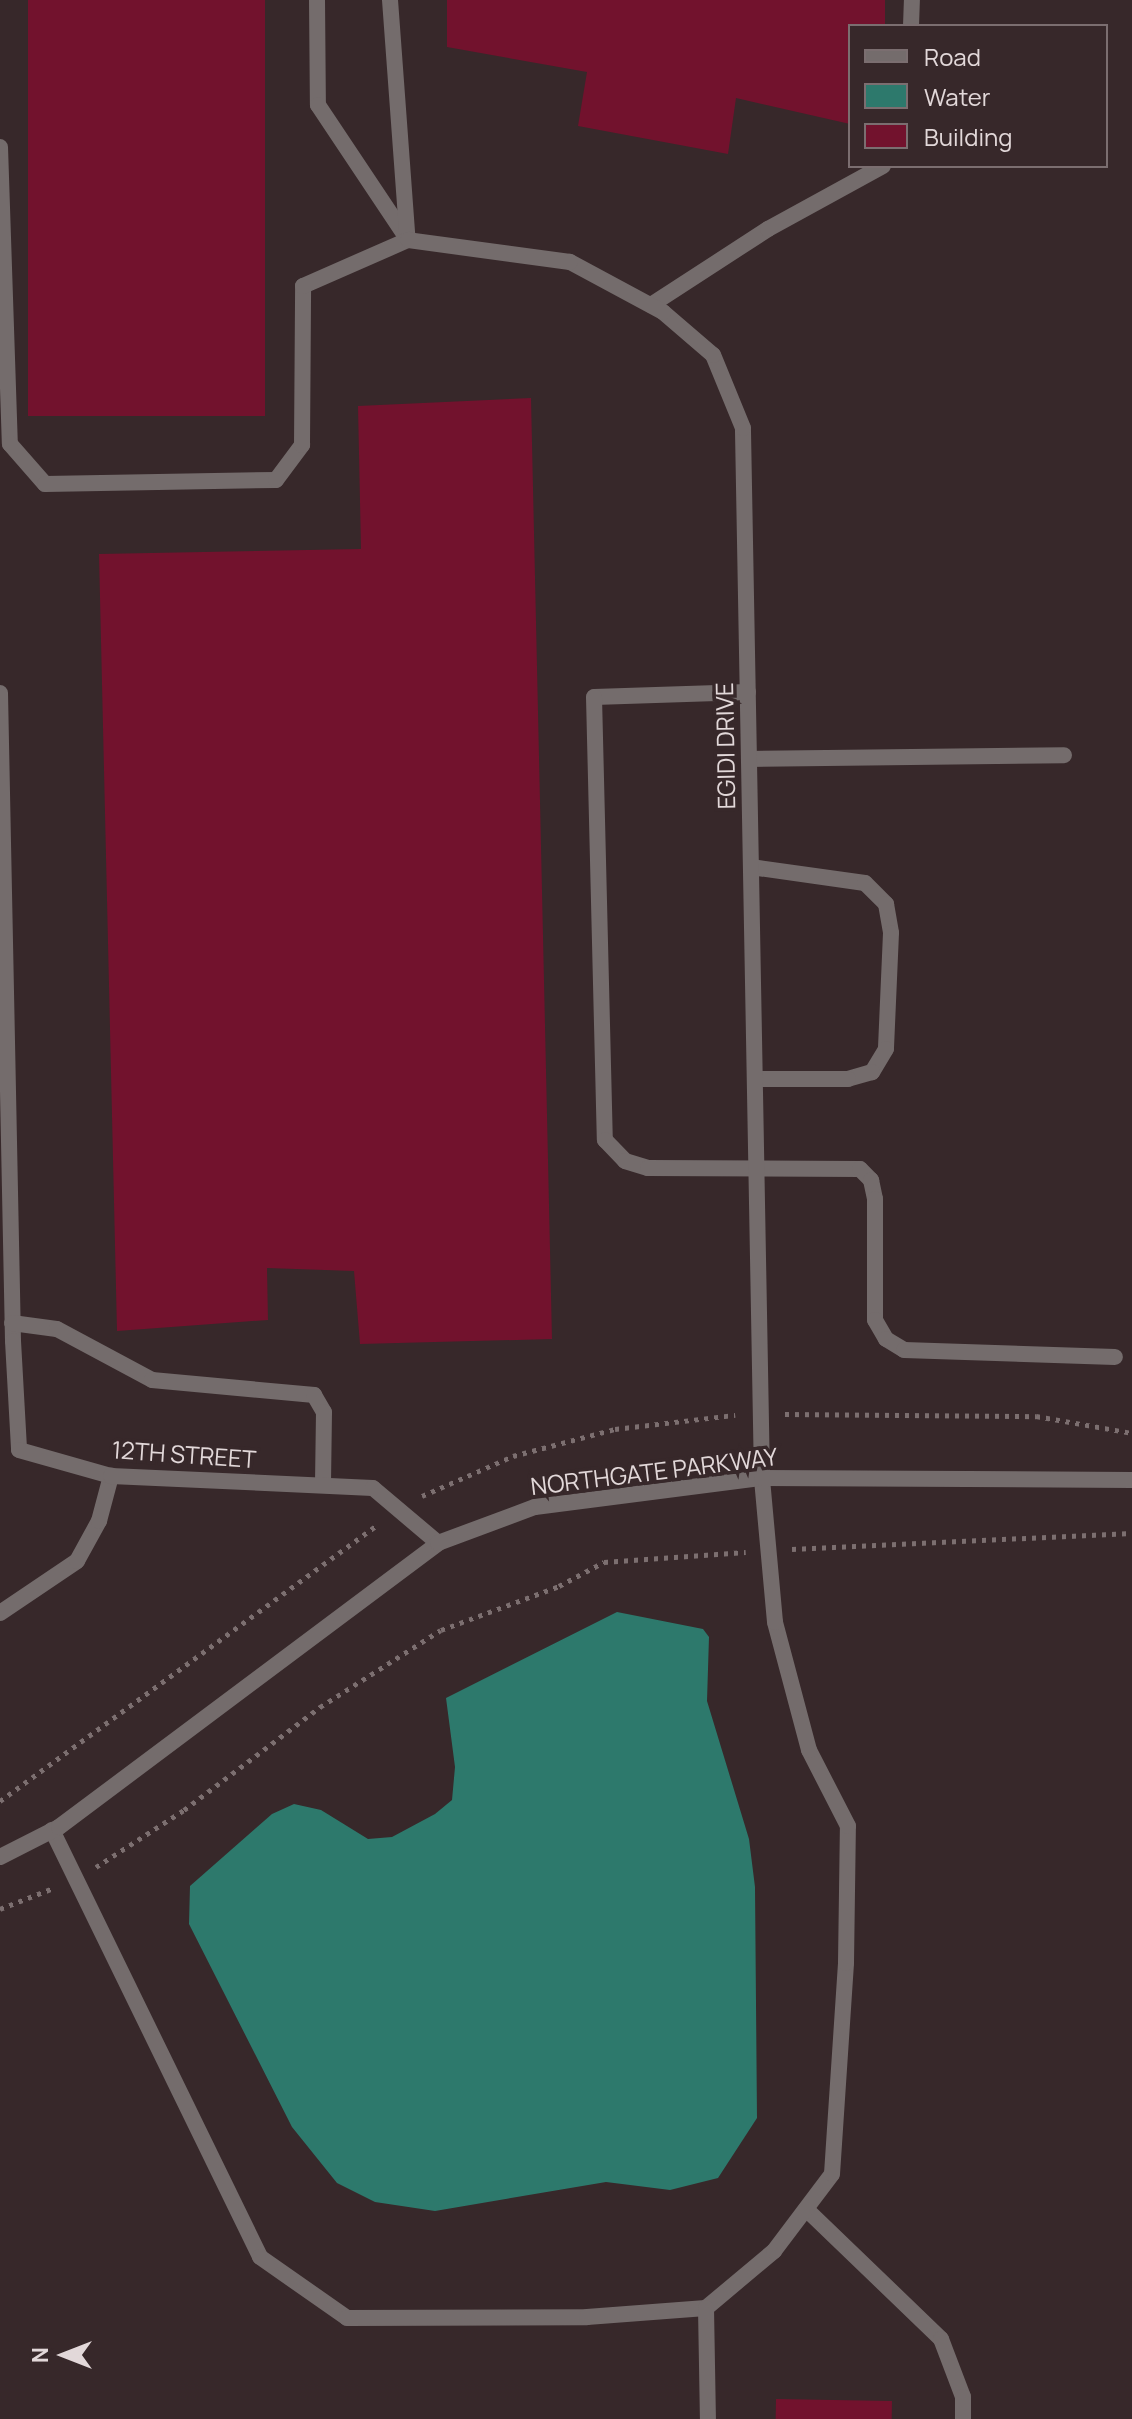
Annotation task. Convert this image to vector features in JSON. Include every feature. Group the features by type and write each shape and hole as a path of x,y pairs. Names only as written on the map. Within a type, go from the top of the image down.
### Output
{"street":[{"path":"317,0 318,105 408,240"},
{"path":"390,0 396,145 408,240"},
{"path":"911,24 912,0"},
{"path":"0,147 10,444 45,484 276,480 302,445 303,286 408,240"},
{"path":"651,305 768,229 879,168"},
{"name":"EGIDI DRIVE","path":"408,240 570,262 651,305 713,355 743,428 762,1478 775,1622 809,1750 848,1826 846,1963 832,2174 774,2251 706,2308"},
{"path":"748,692 594,697 605,1140 625,1161 648,1168 847,1167 871,1180 875,1320 886,1339 904,1350 1115,1357"},
{"path":"0,693 12,1323 57,1329 152,1380 314,1395 324,1412 323,1485"},
{"path":"749,759 1064,755"},
{"path":"751,867 865,883 886,904 891,933 886,1049 872,1072 848,1079 755,1079"},
{"name":"12TH STREET","path":"12,1323 19,1450 111,1476 373,1488 438,1543"},
{"path":"0,1613 77,1561 99,1521 111,1476"},
{"name":"NORTHGATE PARKWAY","path":"0,1857 52,1830 438,1543 535,1507 762,1478 1132,1480"},
{"path":"52,1830 260,2257 347,2318 587,2317 706,2308 708,2419"},
{"path":"806,2209 941,2339 963,2397 963,2419"}],"path":[{"path":"0,1909 75,1880 184,1810 320,1707 441,1630 559,1586 604,1562 768,1550 1132,1533"}],"water":[{"path":"617,1612 703,1629 709,1637 707,1701 749,1839 755,1887 757,2118 718,2178 670,2190 606,2182 435,2211 375,2202 337,2183 292,2127 189,1924 190,1886 272,1814 294,1804 321,1810 368,1839 392,1837 435,1814 452,1800 455,1767 446,1698"}],"building":[{"path":"28,0 265,0 265,416 28,416"},
{"path":"447,0 885,0 885,24 848,24 848,124 736,98 728,154 578,126 587,72 447,47"},
{"path":"531,398 552,1339 360,1344 354,1271 267,1268 268,1320 117,1331 99,554 361,549 358,406"},
{"path":"776,2399 892,2401 892,2419 776,2419"}]}
